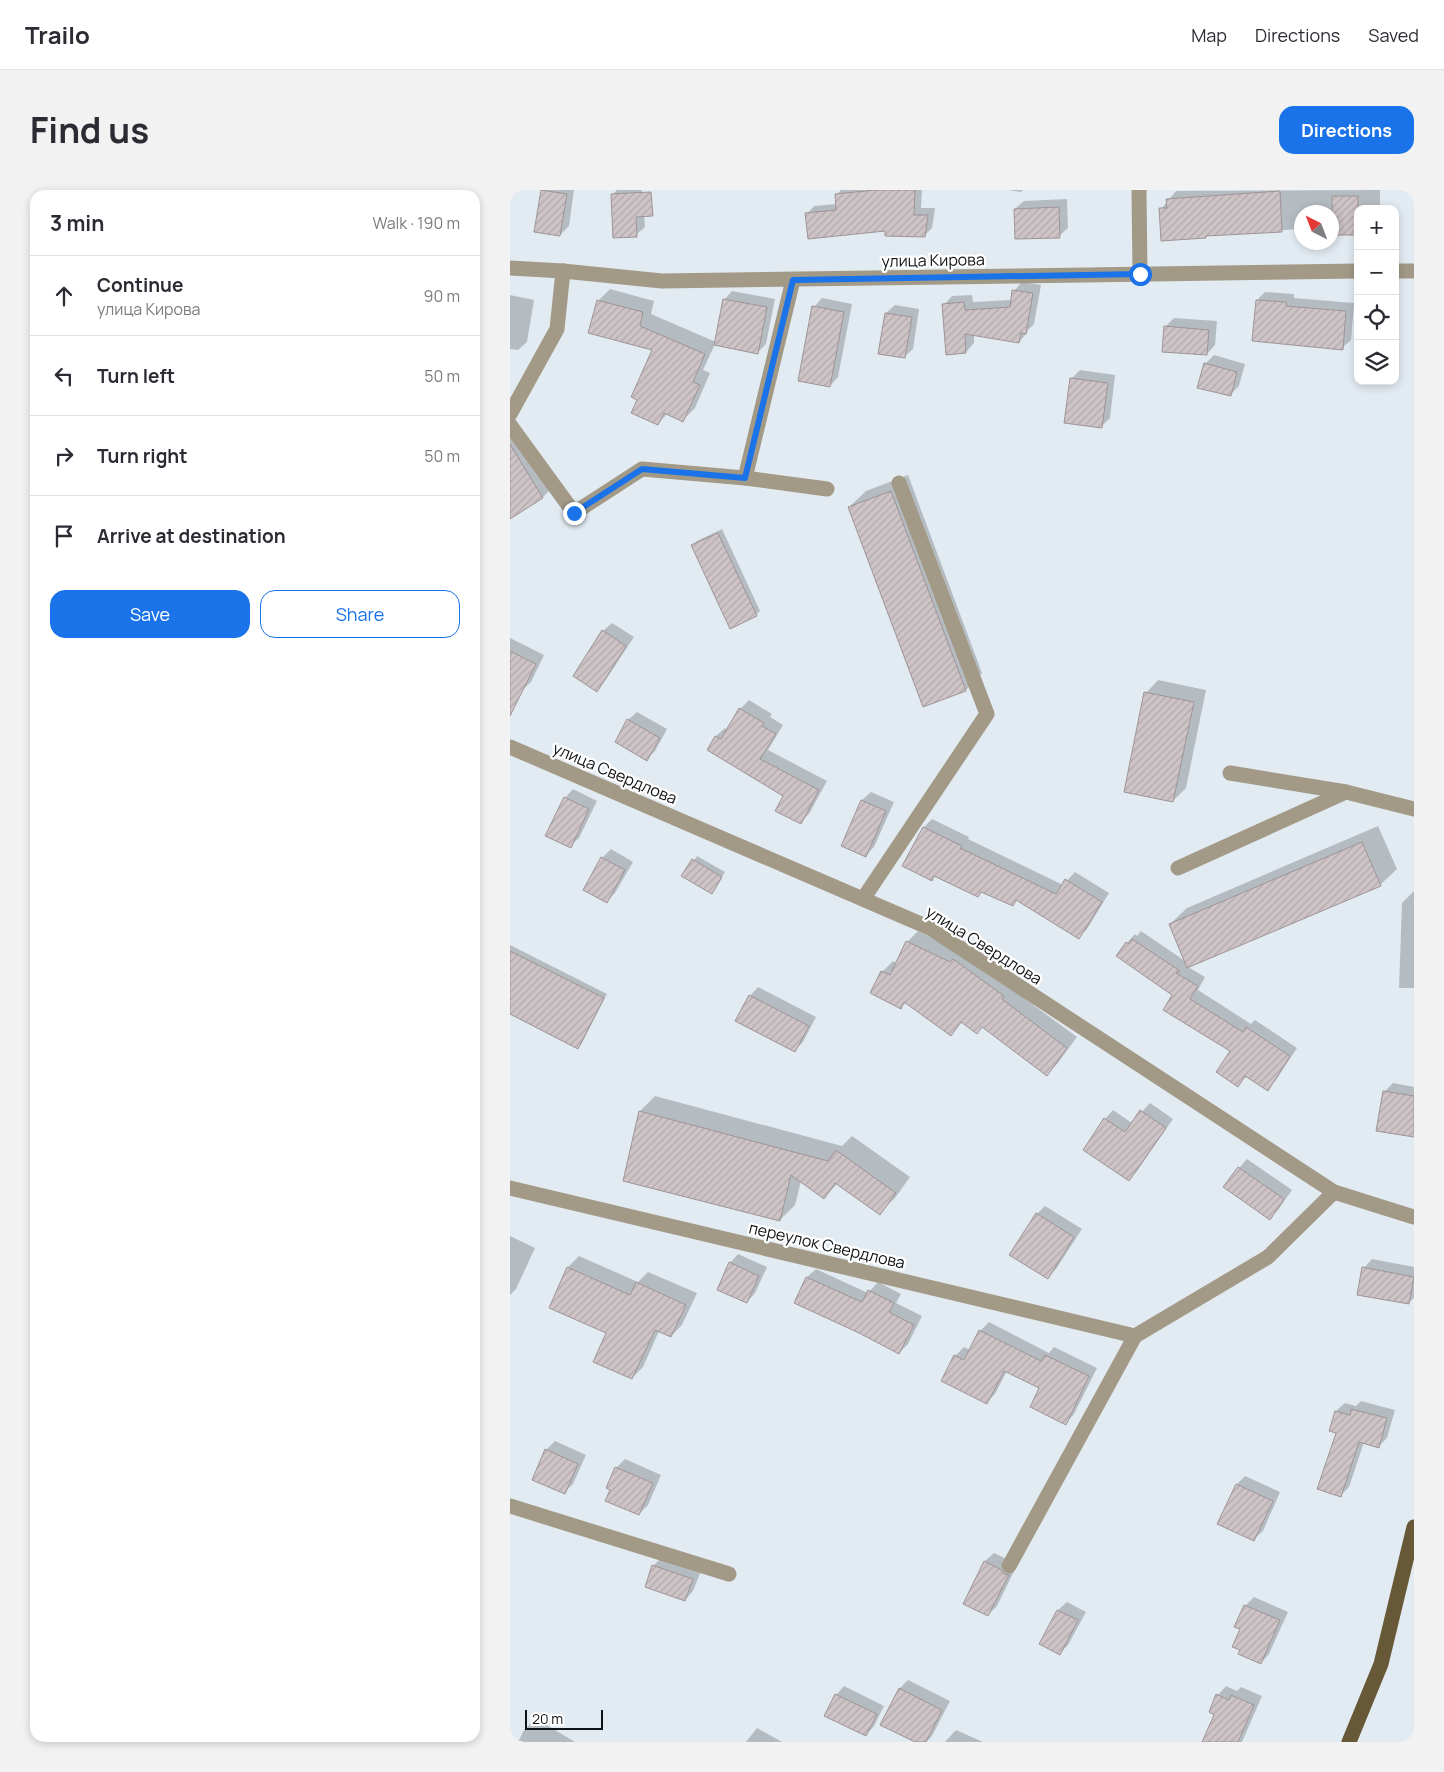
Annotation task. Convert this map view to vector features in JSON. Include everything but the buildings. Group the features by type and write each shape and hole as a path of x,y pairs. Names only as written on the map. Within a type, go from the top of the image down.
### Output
{"main road":[{"path":"1349,1742 1381,1664 1414,1528"}],"street":[{"path":"1139,190 1140,274"},
{"name":"улица Кирова","path":"510,268 563,271 662,281 1354,271"},
{"path":"510,414 557,328 563,271"},
{"path":"1399,271 1414,271"},
{"path":"745,478 793,280"},
{"path":"510,425 574,513 642,469 745,478 827,489"},
{"path":"863,899 987,714 899,483"},
{"name":"улица Свердлова","path":"510,747 930,928 1334,1192 1414,1217"},
{"path":"1230,773 1346,792 1414,809"},
{"path":"1178,868 1346,792"},
{"name":"переулок Свердлова","path":"510,1188 1135,1336"},
{"path":"1009,1566 1135,1336 1268,1257 1334,1192"},
{"path":"510,1506 730,1574"}],"route":[{"path":"574,513 642,469 745,478 793,280 1140,274"}]}
